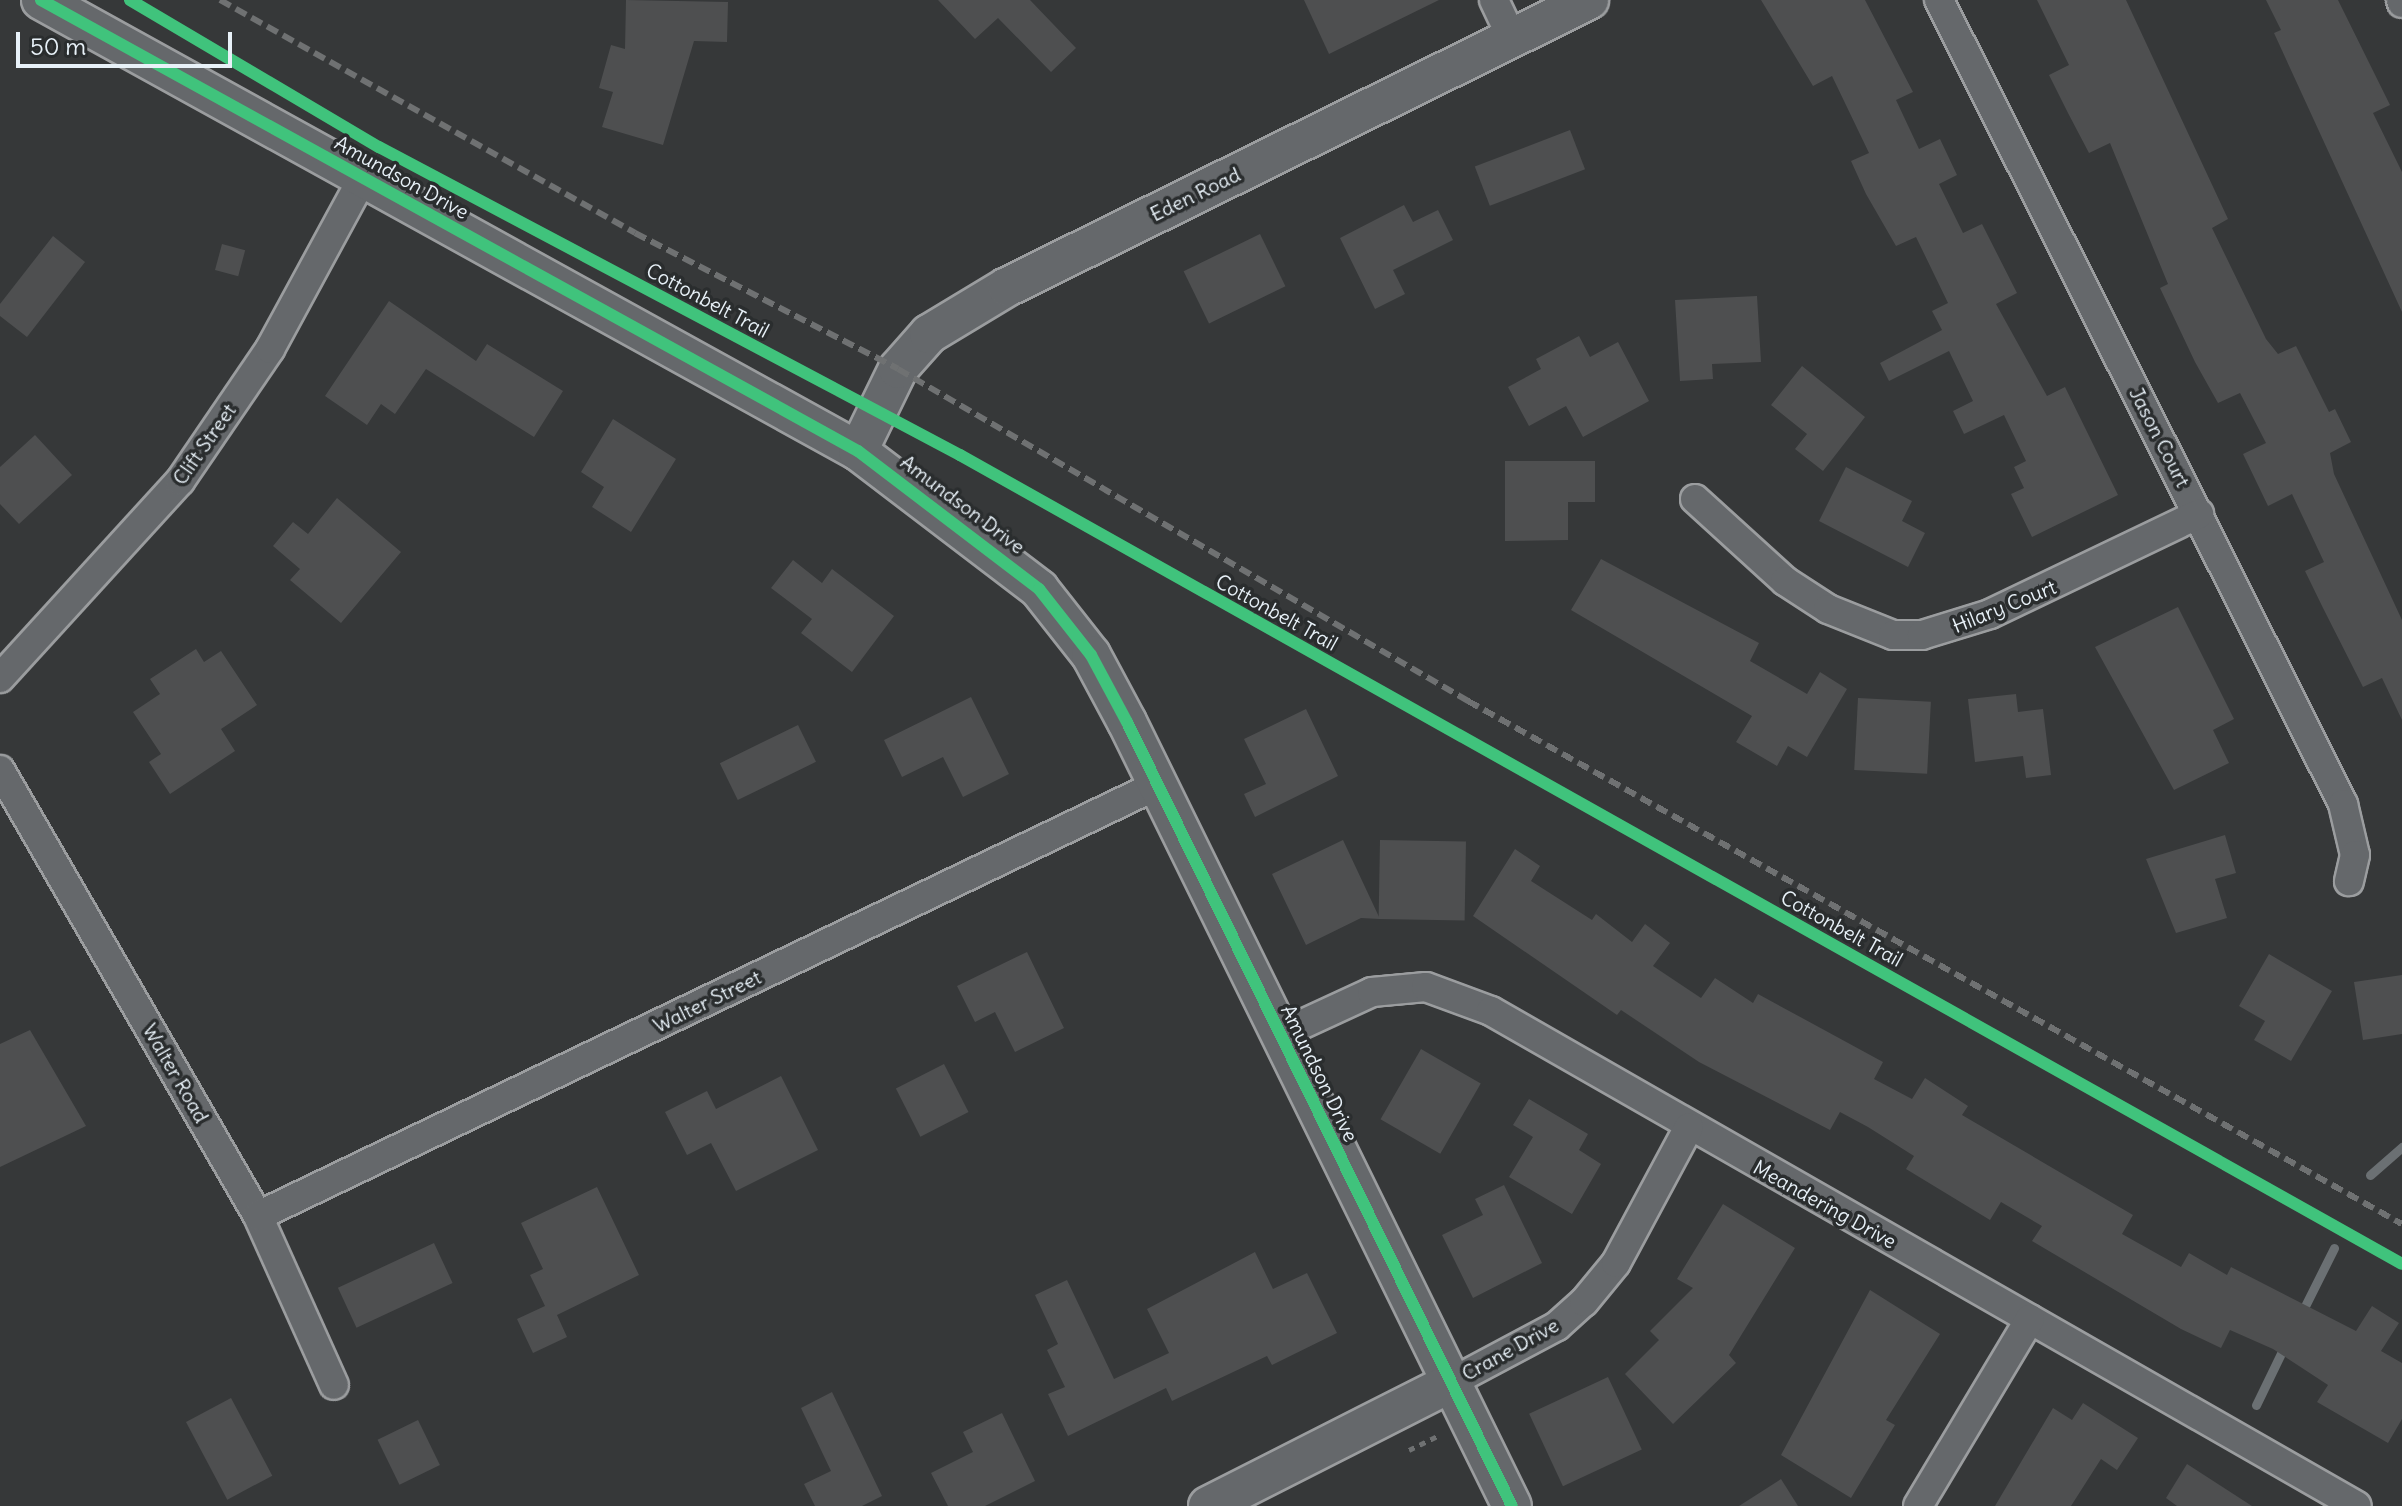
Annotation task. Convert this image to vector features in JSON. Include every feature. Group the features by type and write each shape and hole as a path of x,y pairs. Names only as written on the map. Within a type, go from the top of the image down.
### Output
{"street":[{"name":"Amundson Drive","path":"41,0 858,451 1039,589 1091,655 1512,1506"},
{"path":"1494,0 1512,38"},
{"name":"Eden Road","path":"858,451 898,369 929,334 1007,287 1589,0"},
{"name":"Jason Court","path":"1939,0 2343,804 2355,855 2349,881"},
{"name":"Clift Street","path":"0,678 180,481 270,349 363,178"},
{"name":"Hilary Court","path":"1695,499 1785,581 1828,609 1893,635 1922,635 1990,614 2199,514"},
{"name":"Walter Road","path":"0,770 258,1216 334,1385"},
{"name":"Walter Street","path":"258,1216 1155,786"},
{"name":"Meandering Drive","path":"1279,1035 1372,992 1426,987 1491,1011 1689,1127 2357,1506"},
{"name":"Crane Drive","path":"1208,1506 1557,1326 1584,1302 1616,1263 1689,1127"},
{"path":"1918,1506 2030,1319"}],"building":[{"path":"626,0 728,2 727,42 694,41 663,145 602,127 613,92 599,88 611,45 625,49"},
{"path":"938,0 1030,0 1076,48 1051,72 998,18 975,39"},
{"path":"1304,0 1439,0 1329,54"},
{"path":"1761,0 1865,0 1913,92 1896,100 1919,149 1940,139 1957,175 1939,184 1963,233 1982,224 2017,293 1996,304 2047,396 2065,387 2118,495 2032,537 2011,494 2024,488 2014,467 2026,461 2004,415 1964,434 1953,411 1973,401 1949,351 1889,381 1880,363 1942,330 1932,311 1948,303 1916,237 1896,246 1866,194 1851,161 1869,153 1832,76 1813,86"},
{"path":"2037,0 2126,0 2228,219 2212,228 2266,339 2278,354 2296,346 2329,412 2335,409 2351,442 2330,453 2334,474 2402,620 2402,720 2382,678 2363,687 2323,608 2305,571 2324,562 2292,494 2268,506 2243,454 2266,443 2240,393 2218,403 2195,362 2160,288 2168,284 2110,143 2089,153 2068,113 2049,75 2069,65"},
{"path":"2266,0 2338,0 2390,105 2373,113 2402,172 2402,312 2274,33 2281,30"},
{"path":"1570,130 1585,169 1490,206 1475,167"},
{"path":"1404,205 1413,222 1438,210 1453,240 1393,270 1405,294 1375,309 1340,238"},
{"path":"1260,234 1285,286 1209,323 1184,271"},
{"path":"53,236 85,262 27,337 0,316 0,304"},
{"path":"222,244 245,250 238,276 215,270"},
{"path":"1757,296 1761,362 1712,364 1713,379 1680,381 1675,300"},
{"path":"389,301 476,361 487,344 563,391 534,437 426,369 395,414 381,404 367,425 325,396"},
{"path":"1579,336 1590,357 1618,342 1649,401 1583,437 1566,406 1529,426 1508,387 1541,369 1536,359"},
{"path":"1802,366 1865,417 1823,471 1795,449 1807,434 1771,405"},
{"path":"613,419 676,459 631,532 592,507 604,487 581,472"},
{"path":"35,435 72,475 19,524 0,504 0,467"},
{"path":"1505,461 1595,461 1595,502 1568,502 1568,540 1505,541"},
{"path":"1846,467 1912,501 1902,521 1925,533 1908,567 1819,521"},
{"path":"337,498 401,552 341,623 290,580 300,569 273,546 293,522 308,534"},
{"path":"1601,559 1759,643 1750,661 1807,694 1820,672 1847,689 1807,757 1788,746 1777,766 1736,742 1752,716 1571,610"},
{"path":"793,560 822,583 832,569 894,616 852,672 801,633 812,619 771,588"},
{"path":"2178,607 2234,719 2213,730 2229,763 2174,790 2095,647"},
{"path":"196,649 204,662 221,651 257,705 221,729 235,751 170,794 149,762 161,754 133,712 160,694 150,679"},
{"path":"2016,694 2018,712 2043,709 2051,775 2026,778 2023,756 1975,762 1968,699"},
{"path":"971,697 1009,774 963,797 943,757 902,777 884,740"},
{"path":"1858,698 1931,702 1927,774 1854,770"},
{"path":"1306,709 1338,776 1255,817 1244,794 1266,784 1244,739"},
{"path":"798,725 816,762 738,800 720,763"},
{"path":"2225,835 2236,873 2215,879 2227,918 2176,933 2146,859"},
{"path":"1343,840 1380,919 1361,918 1306,945 1272,874"},
{"path":"1380,840 1466,842 1465,920 1379,919"},
{"path":"1515,849 1540,866 1531,881 1592,920 1596,914 1632,942 1645,924 1670,943 1653,966 1701,998 1715,978 1753,1003 1758,994 1883,1062 1874,1079 1912,1099 1925,1078 1968,1106 1962,1115 2133,1215 2122,1234 2181,1267 2189,1253 2227,1275 2231,1267 2356,1331 2372,1306 2399,1323 2381,1351 2402,1363 2402,1419 2388,1443 2317,1402 2328,1385 2273,1349 2230,1330 2221,1348 2181,1329 2032,1241 2042,1226 2001,1202 1990,1220 1906,1169 1914,1156 1868,1127 1840,1112 1830,1130 1699,1062 1621,1010 1617,1015 1473,916"},
{"path":"1027,952 1064,1028 1015,1052 995,1012 975,1022 957,986"},
{"path":"2269,954 2332,991 2291,1061 2254,1040 2265,1021 2239,1006"},
{"path":"2402,975 2402,1034 2363,1040 2354,982"},
{"path":"30,1030 86,1126 0,1167 0,1044"},
{"path":"1421,1049 1481,1084 1440,1154 1380,1119"},
{"path":"944,1064 969,1112 920,1137 896,1089"},
{"path":"781,1076 818,1150 736,1191 711,1143 687,1155 665,1112 707,1091 716,1109"},
{"path":"1529,1099 1588,1134 1579,1150 1601,1164 1572,1214 1509,1177 1533,1137 1513,1125"},
{"path":"1504,1185 1542,1263 1473,1298 1442,1235 1483,1215 1475,1199"},
{"path":"597,1187 639,1275 557,1315 567,1337 533,1353 517,1319 545,1306 530,1275 543,1269 521,1223"},
{"path":"1723,1204 1795,1248 1729,1355 1736,1363 1673,1424 1625,1374 1659,1340 1650,1331 1693,1288 1677,1279"},
{"path":"434,1243 453,1283 357,1328 338,1288"},
{"path":"1255,1252 1273,1289 1307,1273 1337,1333 1272,1365 1267,1356 1172,1401 1166,1388 1068,1436 1048,1394 1065,1387 1047,1350 1058,1344 1035,1295 1067,1280 1114,1379 1169,1353 1147,1309"},
{"path":"1870,1290 1940,1334 1886,1420 1895,1425 1851,1498 1781,1455"},
{"path":"1608,1377 1642,1450 1563,1486 1529,1414"},
{"path":"832,1392 882,1496 862,1506 815,1506 804,1484 831,1471 801,1408"},
{"path":"231,1398 272,1476 227,1500 186,1422"},
{"path":"2083,1403 2138,1438 2117,1470 2101,1459 2071,1506 1995,1506 2053,1408 2072,1420"},
{"path":"1002,1413 1035,1481 985,1506 948,1506 931,1473 973,1452 963,1432"},
{"path":"418,1420 440,1465 399,1485 378,1440"},
{"path":"2187,1464 2252,1506 2177,1506 2166,1498"},
{"path":"1781,1479 1798,1506 1739,1506"}],"waterway":[{"path":"2370,1175 2402,1147"},
{"path":"2300,1316 2334,1248"},
{"path":"2256,1405 2286,1343"}],"railway":[{"path":"220,0 635,233 898,369 1468,701 2402,1224"}],"cycle path":[{"path":"41,0 858,451 1039,589 1091,655 1127,722 1512,1506"},
{"name":"Cottonbelt Trail","path":"130,0 379,147 960,455 2402,1264"}]}
